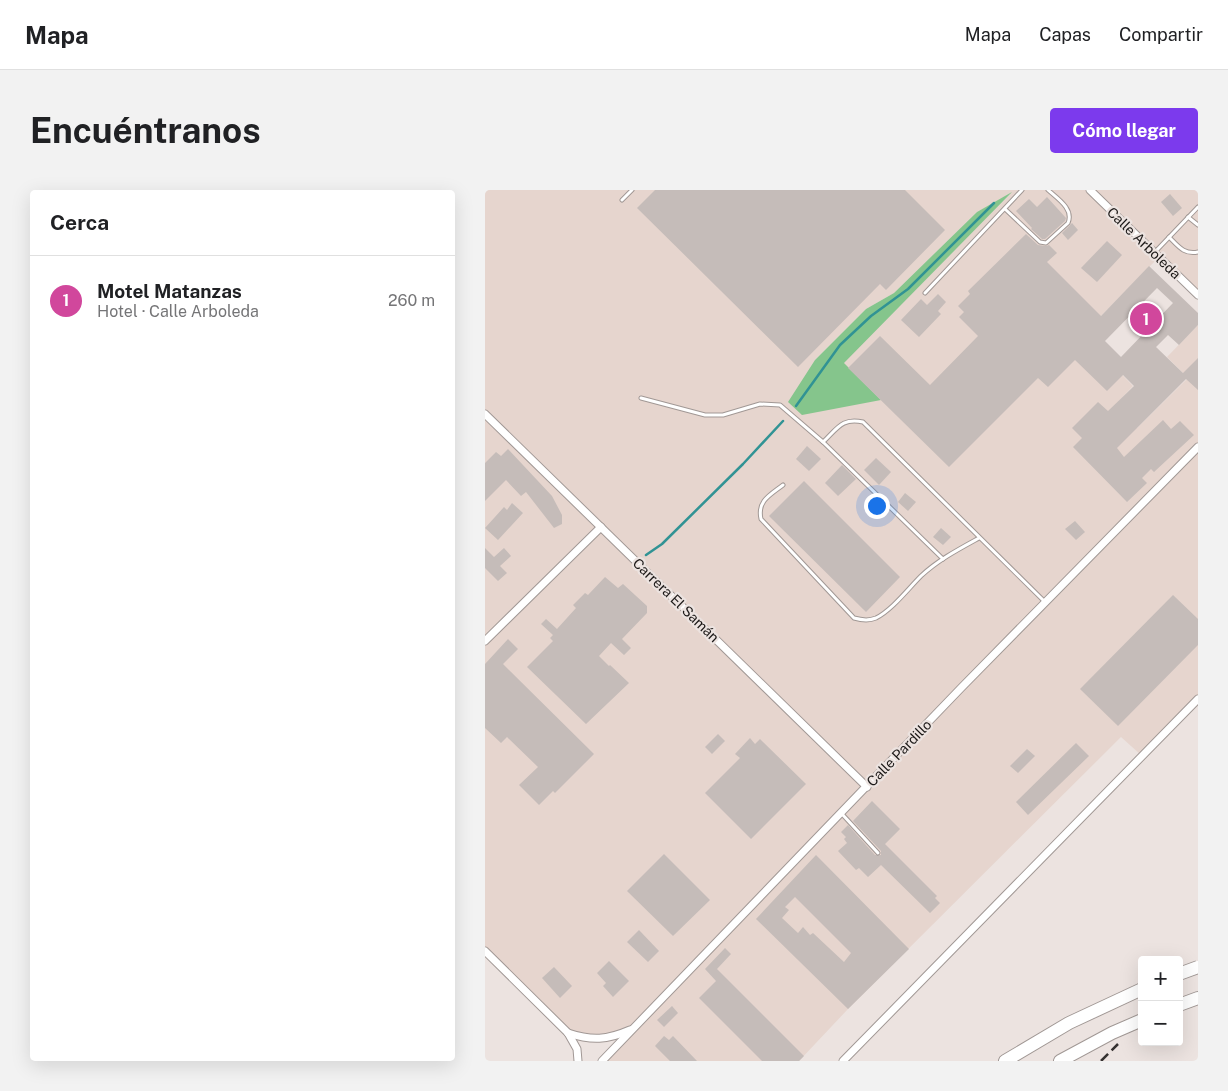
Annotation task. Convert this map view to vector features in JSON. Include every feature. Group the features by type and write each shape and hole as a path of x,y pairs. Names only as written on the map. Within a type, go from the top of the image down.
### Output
{"highway":[{"path":"1183,973 1198,968"},
{"path":"1005,1061 1069,1023 1138,991"},
{"path":"1183,1004 1198,998"},
{"path":"1060,1061 1089,1044 1138,1022"}],"street":[{"name":"Calle Arboleda","path":"1090,190 1198,296"},
{"name":"Carrera El Samán","path":"485,414 867,786"},
{"name":"Calle Pardillo","path":"602,1061 1045,602 1198,447"},
{"path":"485,641 601,527"},
{"path":"843,1061 1198,699"},
{"path":"485,951 568,1033 577,1049 578,1061"},
{"path":"568,1033 582,1038 597,1039 615,1037 635,1028"}],"lane":[{"path":"622,200 632,190"},
{"path":"925,293 1023,190"},
{"path":"1005,209 1040,242 1046,243 1068,223 1070,218 1067,208 1048,190"},
{"path":"1155,253 1198,207"},
{"path":"1188,217 1198,225"},
{"path":"1169,237 1182,250 1188,253 1198,252"},
{"path":"641,398 705,415 723,415 760,404 780,405 823,442 943,559"},
{"path":"823,442 845,421 863,422 1045,602"},
{"path":"783,485 762,503 759,511 761,519 853,618 863,620 875,619 923,574 943,559 979,538"},
{"path":"841,814 879,853"}],"shaded area":[{"path":"485,190 1198,190 1198,300 1157,259 1090,327 1103,355 1133,386 1115,405 1137,428 1188,378 1167,357 1198,325 1198,699 1141,755 1121,737 848,1009 799,1061 602,1061 633,1029 615,1037 568,1033 485,951","holes":["1010,194 843,363 881,400 815,360 866,309 894,293 977,212"]}],"green space":[{"path":"1012,192 844,363 881,400 802,415 788,402 815,360 866,309 894,293 977,212"}],"building":[{"path":"655,190 905,190 945,230 886,290 880,284 798,367 637,208"},
{"path":"1170,194 1182,208 1173,216 1161,202"},
{"path":"1047,197 1066,218 1045,239 1042,239 1016,211 1029,199 1037,207"},
{"path":"1072,223 1078,230 1068,240 1062,233"},
{"path":"1026,234 1038,245 1049,245 1057,253 1047,262 1101,316 1149,266 1198,313 1198,325 1179,345 1168,335 1156,347 1183,373 1198,358 1198,390 1186,379 1117,448 1124,457 1163,420 1171,429 1180,421 1194,435 1154,472 1151,469 1142,478 1147,483 1127,502 1073,447 1082,438 1072,428 1098,402 1108,411 1134,386 1123,375 1107,391 1075,360 1048,387 1038,378 949,467 848,368 880,336 930,385 978,336 959,317 964,312 958,306 970,294 968,291","holes":["1157,288 1173,303 1121,357 1105,341"]},
{"path":"1107,241 1122,255 1097,282 1081,268"},
{"path":"938,294 946,302 938,311 941,314 919,337 901,320 921,299 927,305"},
{"path":"807,446 821,459 809,471 796,459"},
{"path":"508,449 552,496 562,515 562,524 554,528 526,492 521,496 506,480 485,501 485,463 496,452 501,456"},
{"path":"876,458 891,472 879,485 864,470"},
{"path":"842,465 856,479 838,496 825,483"},
{"path":"804,481 900,577 866,612 769,516"},
{"path":"905,493 916,502 908,511 898,502"},
{"path":"512,503 523,513 498,540 485,528 504,507 507,510"},
{"path":"1075,521 1085,532 1076,540 1065,529"},
{"path":"941,528 951,537 943,545 933,537"},
{"path":"485,548 494,557 504,548 511,556 500,566 507,573 498,581 485,568"},
{"path":"605,577 618,588 623,584 647,606 647,613 622,639 631,648 624,655 611,643 599,656 629,683 586,724 527,667 553,641 550,638 553,635 541,624 546,619 557,629 576,608 573,605 585,593 588,595"},
{"path":"1173,595 1198,619 1198,645 1118,726 1080,689"},
{"path":"508,639 518,649 503,664 594,754 555,793 553,791 539,805 519,785 538,767 507,737 501,743 485,728 485,664"},
{"path":"718,734 725,741 712,754 705,747"},
{"path":"750,738 755,744 760,739 806,784 751,839 705,793 740,758 735,754"},
{"path":"1076,743 1089,756 1028,815 1016,802"},
{"path":"1027,749 1035,756 1018,773 1010,766"},
{"path":"872,801 900,829 885,844 937,896 935,898 940,903 930,913 881,865 868,877 859,868 856,870 838,851 847,843 844,839 846,837 841,832 848,825 875,855 881,855 881,851 853,821"},
{"path":"664,854 710,900 673,936 627,891"},
{"path":"816,855 909,949 848,1009 756,919","holes":["795,897 851,953 844,962 813,933 810,935 803,927 798,933 782,918 789,910 785,907"]},
{"path":"639,930 659,951 648,962 627,942"},
{"path":"725,948 731,954 717,969 804,1056 799,1061 762,1061 699,998 716,981 705,969"},
{"path":"609,961 629,981 613,997 603,986 606,983 597,973"},
{"path":"554,967 572,986 560,998 542,978"},
{"path":"672,1006 678,1013 664,1027 657,1020"},
{"path":"664,1036 669,1040 673,1036 697,1061 670,1061 655,1046"}],"waterway":[{"path":"796,406 840,345 871,316 908,289 994,203"},
{"path":"646,555 662,544 743,464 783,421"}],"railway":[{"path":"1101,1061 1118,1044"}],"place":[{"name":"Motel Matanzas","path":"1146,319"}]}
